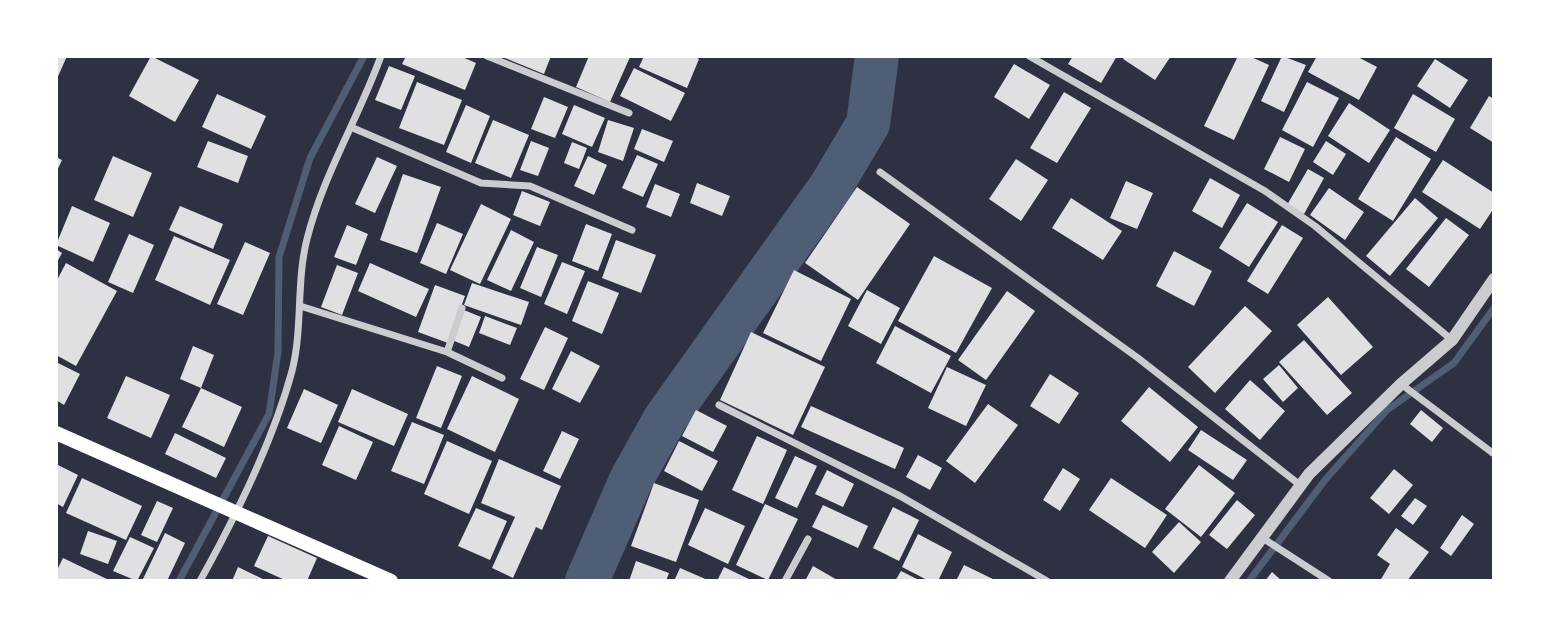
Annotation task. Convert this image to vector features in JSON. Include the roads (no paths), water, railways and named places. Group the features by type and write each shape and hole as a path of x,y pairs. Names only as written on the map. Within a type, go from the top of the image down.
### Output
{"main road":[{"path":"56,433 391,581"}],"street":[{"path":"200,581 292,371 300,306 301,267 307,237 322,194 353,128 381,56"},
{"path":"487,56 629,113"},
{"path":"1029,56 1265,191 1315,226 1452,341"},
{"path":"353,128 481,183 530,186 632,230"},
{"path":"880,172 1138,358 1300,485"},
{"path":"1230,581 1264,539 1300,485 1452,341 1494,279"},
{"path":"300,306 447,352 502,378"},
{"path":"447,352 462,308"},
{"path":"1403,386 1494,454"},
{"path":"719,405 900,496 1047,581"},
{"path":"785,581 808,539"},
{"path":"1264,539 1329,581"}],"waterway":[{"path":"179,581 269,414 278,352 279,257 310,158 364,56"},
{"path":"587,581 631,480 665,419 831,186 868,124 877,56"},
{"path":"1249,581 1325,480 1387,410 1454,363 1494,308"}]}
